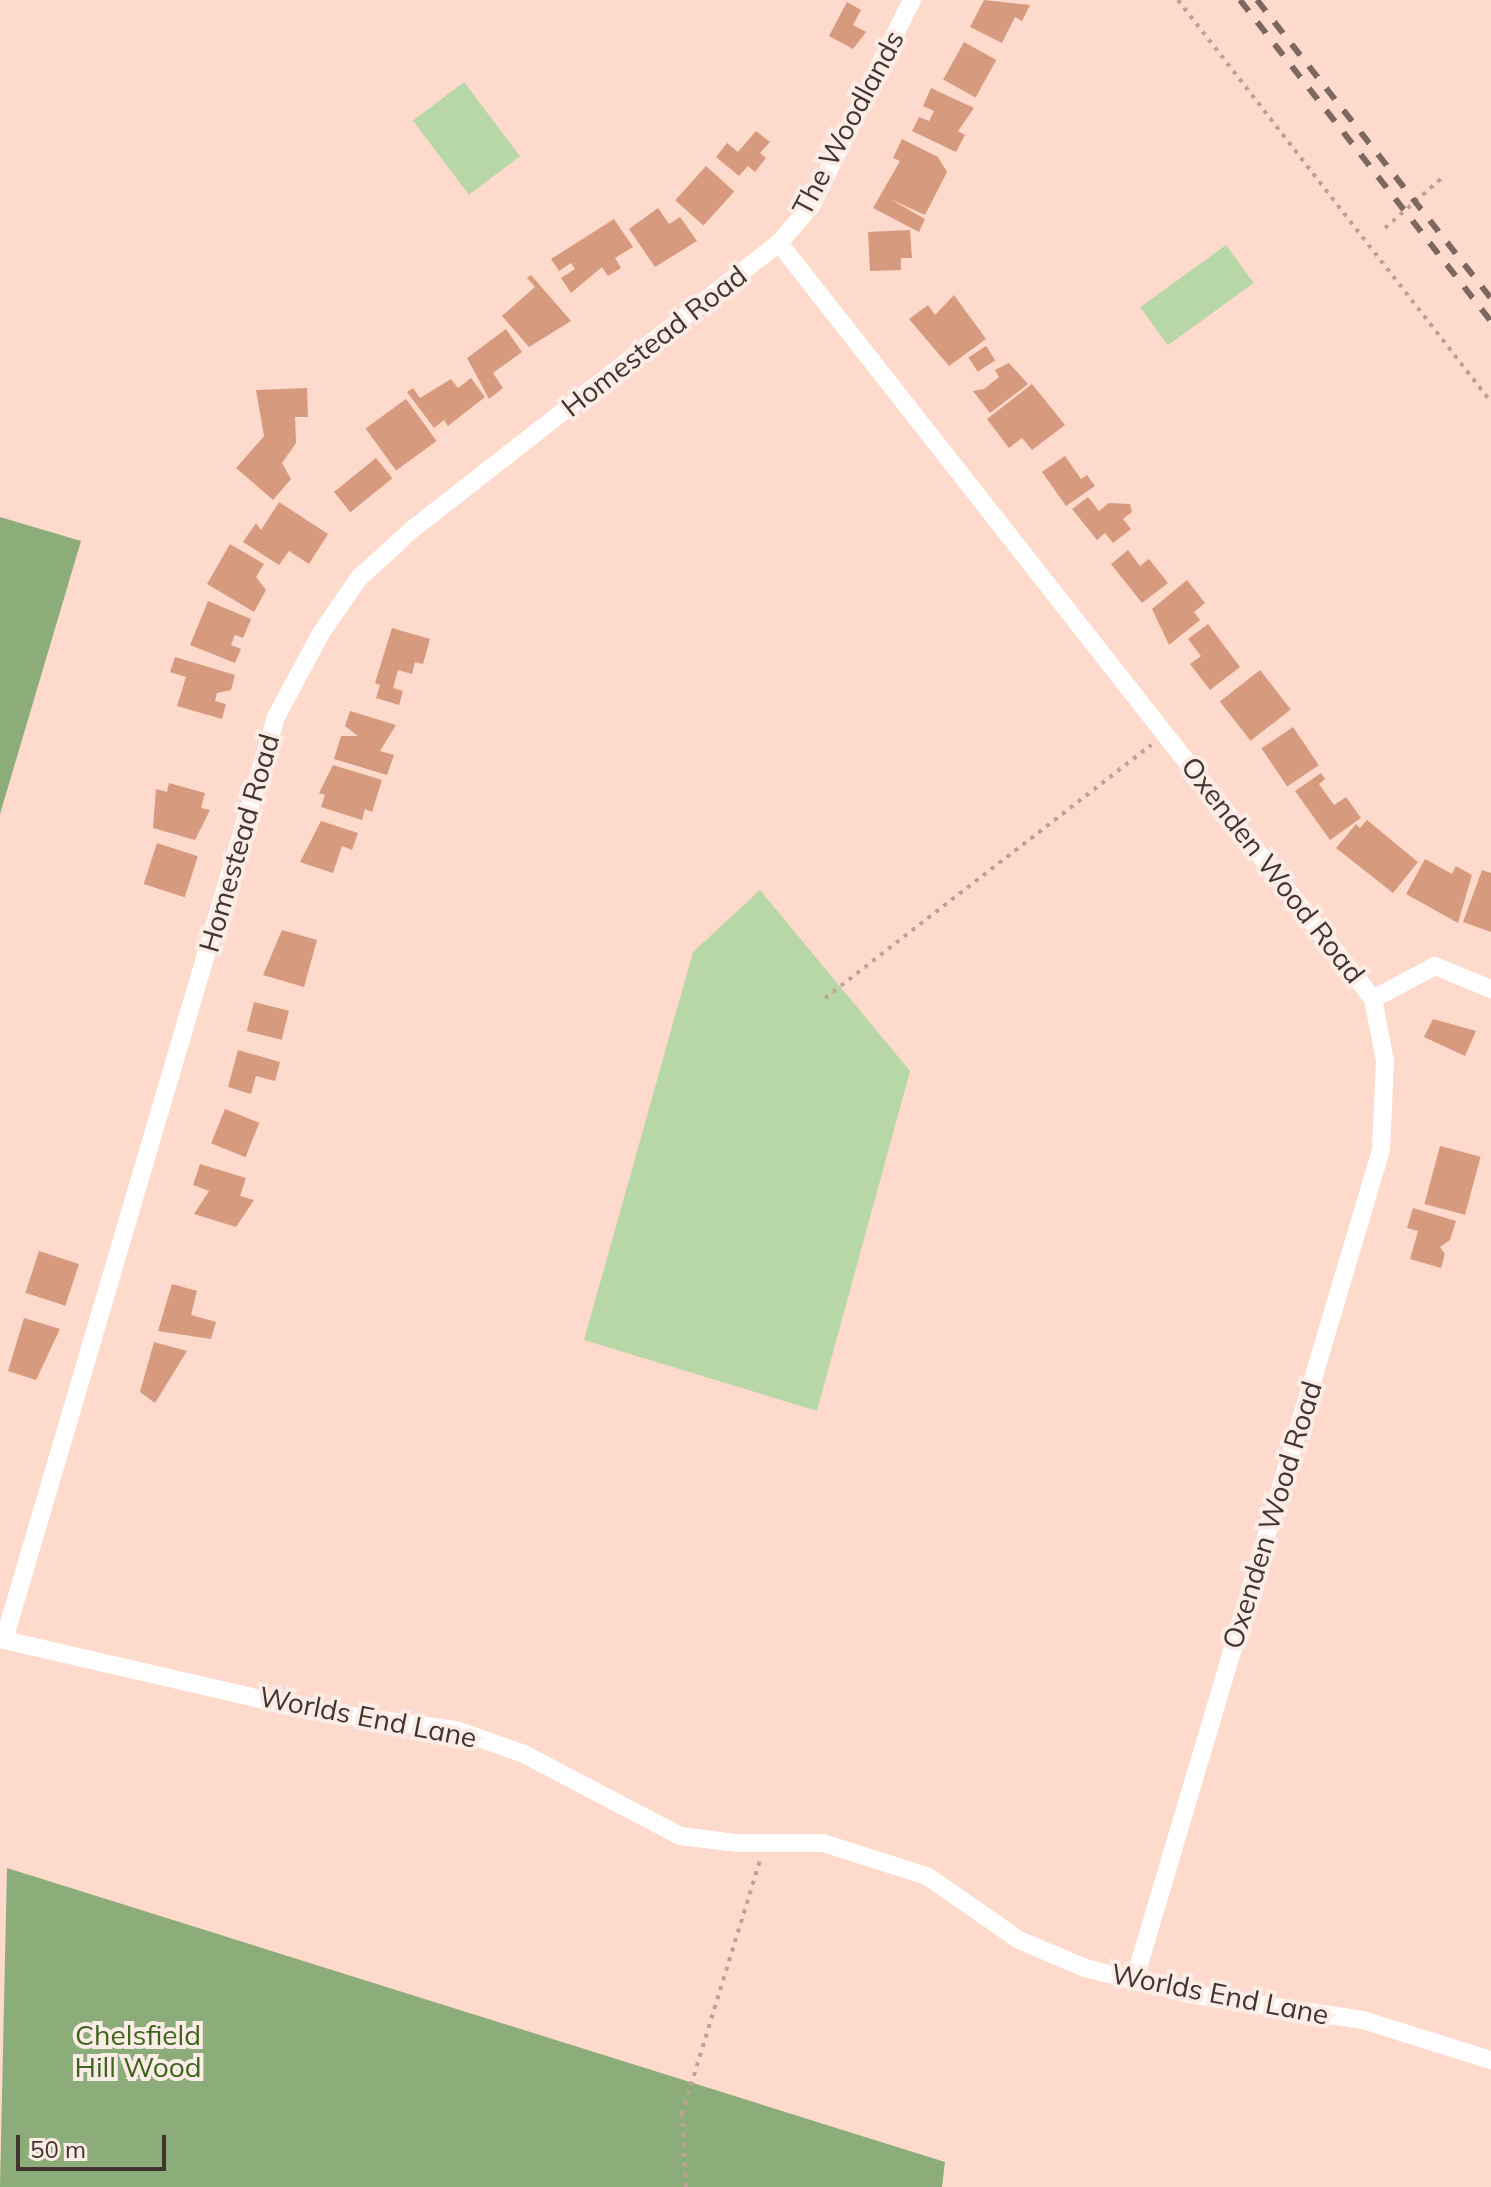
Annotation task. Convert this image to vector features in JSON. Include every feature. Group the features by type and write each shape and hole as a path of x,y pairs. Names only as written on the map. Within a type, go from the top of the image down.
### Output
{"street":[{"name":"The Woodlands","path":"779,243 811,206 912,0"},
{"name":"Oxenden Wood Road","path":"779,243 1167,732 1373,999 1385,1061 1381,1150 1134,1981"},
{"name":"Homestead Road","path":"2,1640 276,717 321,633 359,578 414,528 779,243"},
{"path":"1373,999 1435,966 1491,989"},
{"name":"Worlds End Lane","path":"2,1640 313,1711 456,1730 524,1754 680,1836 766,1843 823,1843 913,1871 1046,1954 1134,1981 1363,2020 1491,2060"}],"path":[{"path":"1178,0 1491,402"},
{"path":"1385,228 1442,178"},
{"path":"825,998 1167,732"},
{"path":"686,2187 682,2114 766,1843"}],"green space":[{"path":"464,82 520,156 469,195 413,121"},
{"path":"1226,245 1254,283 1168,345 1140,307"},
{"path":"0,517 81,541 0,814"},
{"path":"760,890 910,1071 817,1411 584,1340 693,952"},
{"name":"Chelsfield Hill Wood","path":"7,1868 945,2162 942,2187 0,2187"}],"building":[{"path":"984,0 1030,5 1022,21 1015,17 1002,43 970,27"},
{"path":"847,2 861,10 853,25 866,32 853,49 829,36"},
{"path":"964,42 996,60 976,98 943,80"},
{"path":"931,88 974,108 958,131 965,135 956,152 912,131 919,117 929,121 934,111 923,106"},
{"path":"756,131 770,142 760,153 766,158 755,172 748,166 739,176 716,157 727,143 738,152"},
{"path":"902,139 938,157 947,172 925,215 890,199 925,219 919,232 873,208 900,161 893,158"},
{"path":"706,166 734,191 703,226 675,200"},
{"path":"658,208 669,224 680,217 697,241 655,267 629,229"},
{"path":"614,219 633,247 615,258 621,268 608,276 602,267 571,293 561,278 575,269 571,263 559,271 551,259"},
{"path":"910,230 912,258 901,258 901,270 870,271 868,232"},
{"path":"531,275 571,321 529,347 502,316 535,287 527,278"},
{"path":"954,295 986,339 949,366 909,319 928,305 935,315"},
{"path":"506,329 522,352 493,373 503,388 489,399 467,358"},
{"path":"986,346 995,360 978,372 968,357"},
{"path":"1009,363 1028,384 990,413 973,391 984,389 999,377 995,370"},
{"path":"471,378 485,397 448,426 444,420 434,428 407,392 413,388 420,398 451,379 458,388"},
{"path":"1032,384 1065,425 1032,450 1022,438 1009,448 987,419"},
{"path":"307,388 308,417 295,417 296,443 282,463 291,479 273,500 236,468 264,436 256,390"},
{"path":"406,399 437,441 396,470 366,428"},
{"path":"1065,456 1081,479 1087,475 1095,486 1066,506 1042,472"},
{"path":"376,458 392,478 350,512 334,492"},
{"path":"1088,497 1099,511 1109,503 1130,504 1132,512 1123,519 1131,529 1113,543 1105,533 1097,540 1072,509"},
{"path":"279,502 328,534 309,564 289,551 279,565 243,542 256,523 261,530"},
{"path":"230,544 264,564 256,577 266,590 254,612 207,584"},
{"path":"1128,550 1140,566 1149,559 1168,583 1142,603 1111,564"},
{"path":"1187,580 1205,603 1194,612 1200,620 1169,645 1152,609"},
{"path":"208,601 251,619 243,638 235,635 231,645 241,649 235,663 190,645"},
{"path":"1208,624 1240,667 1210,690 1190,664 1201,656 1188,639"},
{"path":"392,628 430,639 423,664 415,662 412,674 398,670 393,688 403,691 399,705 376,698 380,685 375,683"},
{"path":"175,657 235,675 231,690 217,693 215,701 226,704 222,719 177,706 186,677 170,672"},
{"path":"1260,670 1291,709 1251,741 1220,701"},
{"path":"350,711 396,725 380,751 394,755 387,775 334,759 341,736 358,736 345,726"},
{"path":"1293,727 1319,765 1287,786 1261,748"},
{"path":"333,765 382,780 372,812 365,809 362,820 321,807 325,795 319,793"},
{"path":"1321,773 1325,779 1319,784 1334,805 1346,797 1361,818 1330,840 1295,791"},
{"path":"169,783 205,793 201,808 210,810 195,840 153,828 156,789 167,792"},
{"path":"1367,820 1418,862 1393,893 1336,848 1356,824 1360,828"},
{"path":"321,821 358,833 352,850 342,846 333,873 300,862"},
{"path":"157,843 198,856 185,897 144,884"},
{"path":"1425,859 1452,874 1456,866 1472,875 1458,923 1406,894"},
{"path":"1482,870 1491,873 1491,932 1463,922"},
{"path":"282,930 317,940 304,987 263,975"},
{"path":"254,1002 289,1011 282,1040 247,1031"},
{"path":"1433,1019 1476,1031 1465,1056 1424,1037"},
{"path":"238,1050 280,1062 275,1081 256,1076 251,1094 228,1087"},
{"path":"225,1109 259,1123 245,1157 211,1143"},
{"path":"1440,1146 1481,1157 1465,1215 1424,1204"},
{"path":"200,1164 246,1178 240,1196 254,1200 236,1227 194,1214 209,1191 193,1185"},
{"path":"1413,1208 1456,1221 1450,1240 1440,1247 1445,1254 1441,1268 1410,1259 1418,1231 1407,1228"},
{"path":"39,1251 79,1264 65,1306 25,1293"},
{"path":"172,1284 197,1291 191,1315 216,1322 211,1339 158,1331"},
{"path":"24,1318 60,1329 36,1380 8,1371"},
{"path":"154,1342 187,1351 155,1403 140,1392"}],"railway":[{"path":"1240,0 1491,321"},
{"path":"1257,0 1491,298"}]}
